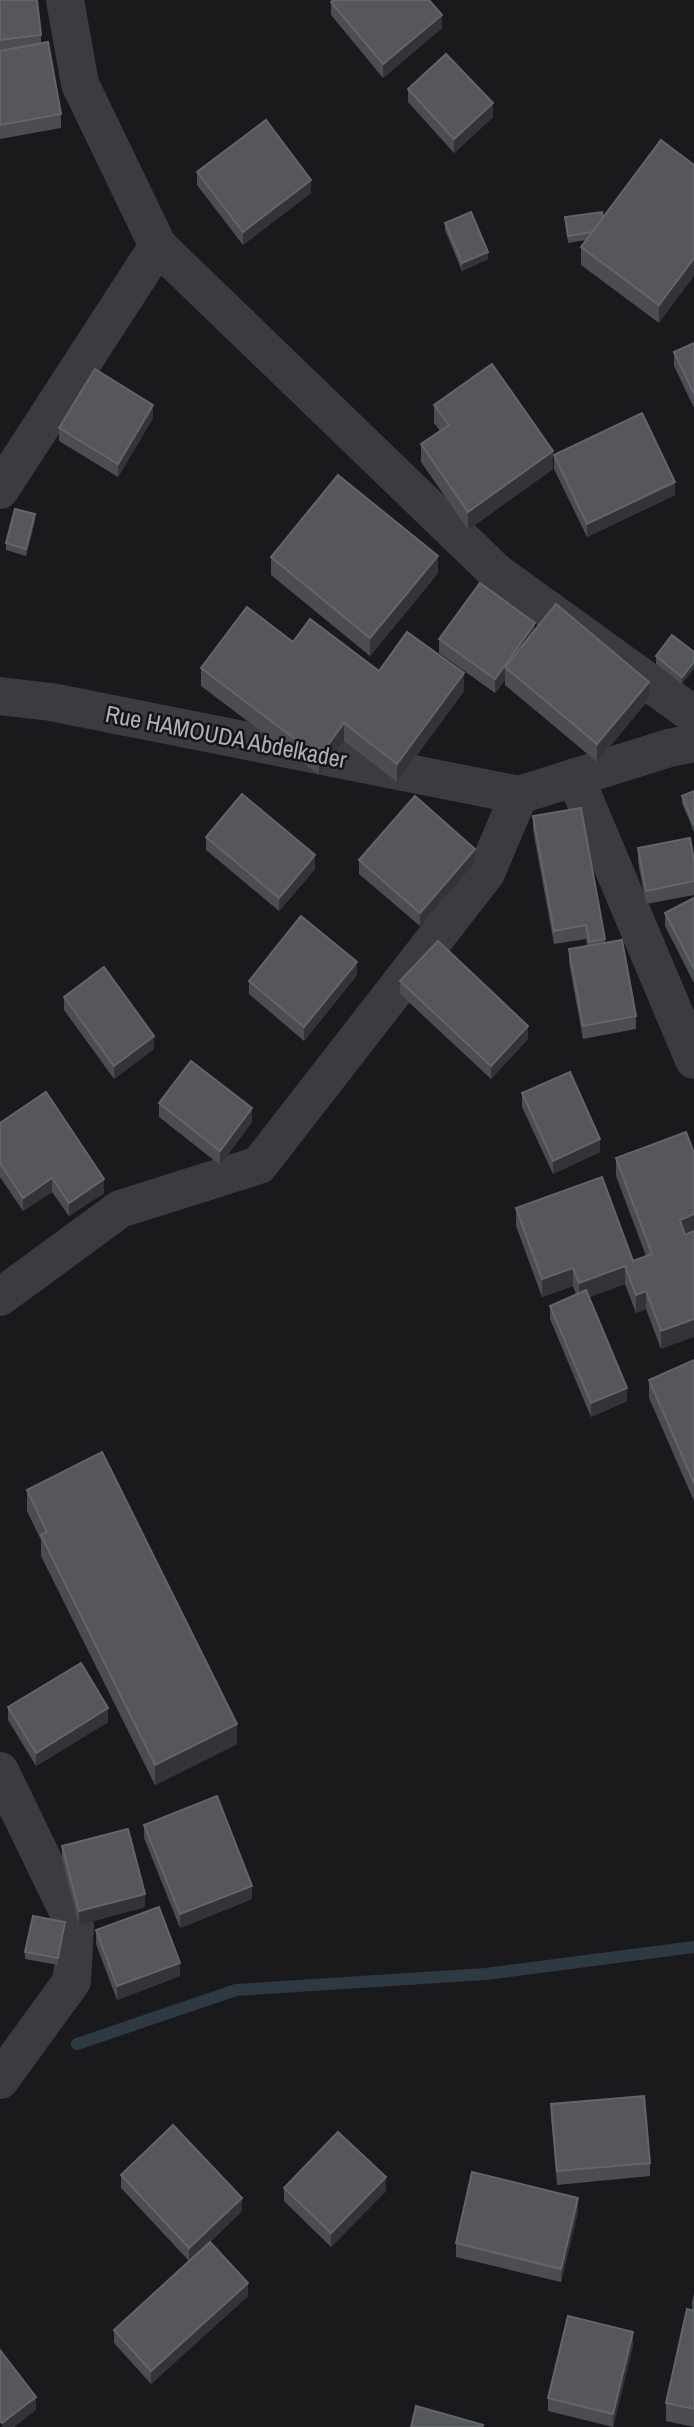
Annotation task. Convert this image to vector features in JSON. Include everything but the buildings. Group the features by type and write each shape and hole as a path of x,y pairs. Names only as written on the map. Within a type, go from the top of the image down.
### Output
{"street":[{"path":"65,0 80,84 158,246 496,572 694,715"},
{"path":"0,490 158,246"},
{"name":"Rue HAMOUDA Abdelkader","path":"0,696 51,702 519,795 669,748 694,743"},
{"path":"575,777 694,1060"},
{"path":"0,1297 120,1209 259,1165 486,873 519,795"},
{"path":"0,1771 75,1926 72,1981 0,2080"}],"waterway":[{"path":"77,2044 236,1990 486,1974 694,1947"}]}
